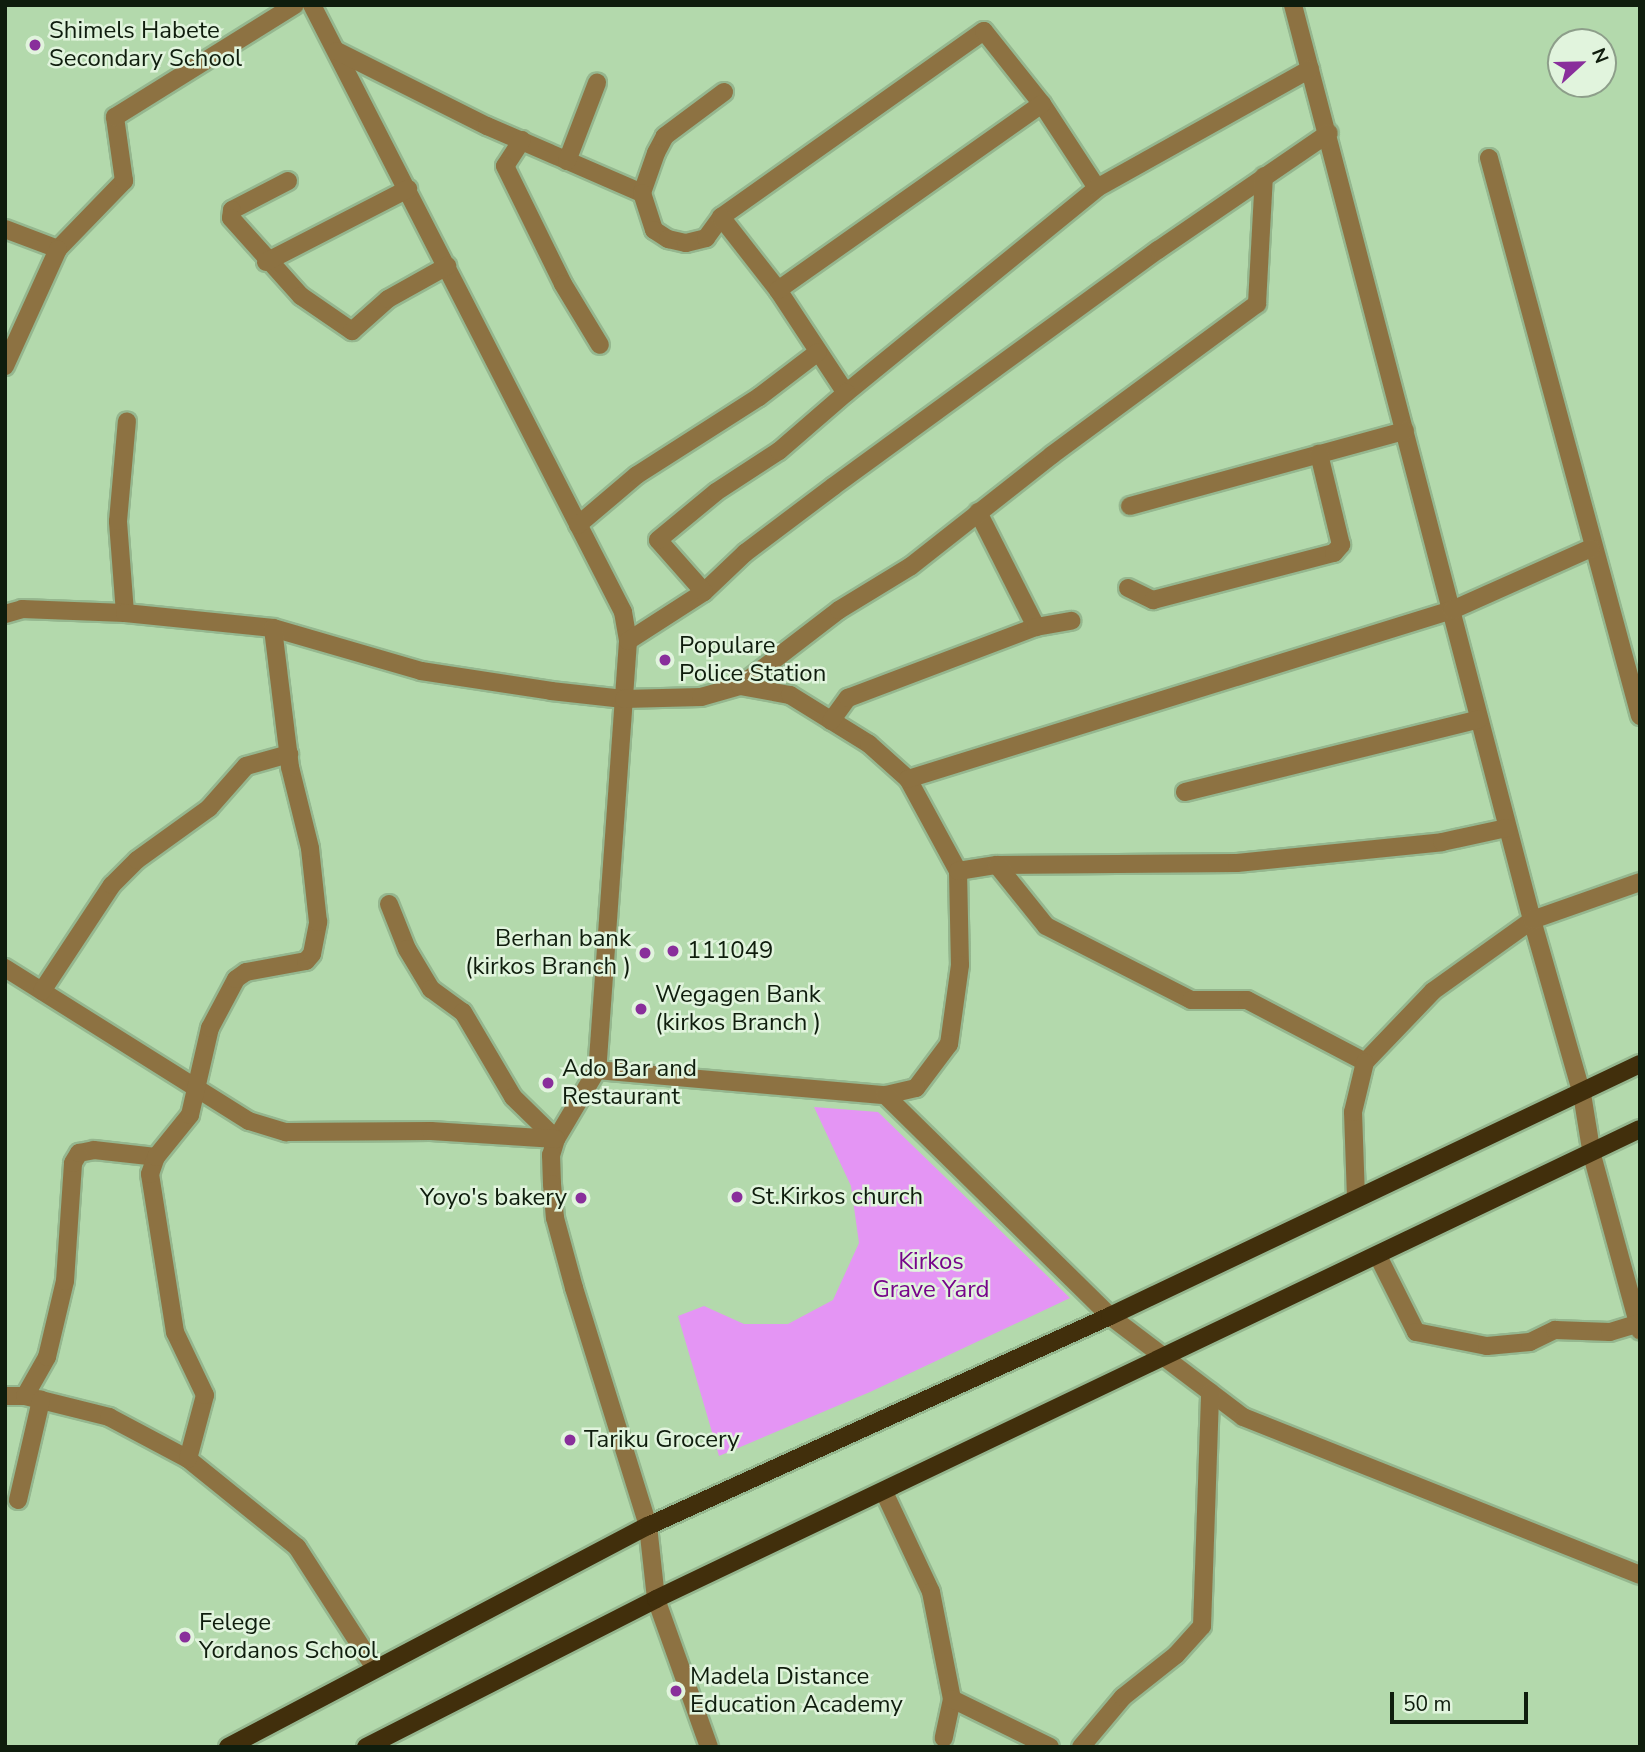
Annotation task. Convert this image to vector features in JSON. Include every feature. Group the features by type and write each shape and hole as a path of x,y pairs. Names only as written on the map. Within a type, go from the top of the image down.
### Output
{"main road":[{"path":"228,1747 648,1526 1110,1316 1582,1094 1640,1064"},
{"path":"366,1747 393,1739 656,1599 1592,1155 1640,1129"}],"street":[{"path":"5,366 58,249 124,181 115,117 295,5"},
{"path":"313,5 623,612 628,641 597,1070 556,1139 551,1155 555,1218 648,1526 656,1599 707,1741 721,1747"},
{"path":"1293,5 1329,133 1507,828 1582,1094 1592,1155 1639,1327 1610,1332 1555,1330 1530,1342 1487,1346 1416,1332 1378,1256"},
{"path":"724,92 665,136 642,193 654,230 668,239 686,243 706,238 721,216 984,32 1042,104 1097,188"},
{"path":"337,51 567,162 642,193"},
{"path":"704,592 658,540 716,492 779,451 1097,188 1310,69"},
{"path":"567,162 597,83"},
{"path":"778,290 1042,104"},
{"path":"628,641 704,592 745,553 834,485 1264,176 1329,133"},
{"path":"522,140 505,166 563,284 600,345"},
{"path":"1489,158 1591,548 1640,716"},
{"path":"5,614 22,609 125,613 273,628 459,680 624,699 701,696 740,686 839,610 911,566 978,512 1257,304 1264,176"},
{"path":"288,181 230,211 265,262 301,296 352,331 388,299 447,266"},
{"path":"265,262 408,189"},
{"path":"721,216 778,290 846,393"},
{"path":"5,229 58,249"},
{"path":"578,525 637,475 759,397 818,352"},
{"path":"125,613 118,521 127,421"},
{"path":"1130,506 1405,431"},
{"path":"1128,588 1153,600 1334,553 1341,545 1320,454"},
{"path":"978,512 1036,627"},
{"path":"908,779 1452,610 1591,548"},
{"path":"831,721 848,698 1036,627 1071,621"},
{"path":"188,1459 205,1395 175,1332 150,1174 156,1157 190,1115 210,1028 236,979 246,972 306,961 312,954 318,922 310,848 289,754 273,628"},
{"path":"597,1070 885,1095 916,1088 949,1044 960,965 958,871 908,779 869,744 790,695 740,686"},
{"path":"1185,792 1479,719"},
{"path":"42,991 112,885 137,860 209,808 246,766 289,754"},
{"path":"958,871 997,864 1237,863 1442,842 1507,828"},
{"path":"997,864 1046,926 1191,1000 1247,1000 1365,1062"},
{"path":"1356,1198 1353,1112 1365,1062 1433,990 1532,920 1640,882"},
{"path":"389,904 407,949 431,989 463,1012 513,1097 556,1139"},
{"path":"5,968 197,1085 249,1121 286,1132 431,1131 556,1139"},
{"path":"885,1095 1110,1316 1242,1417 1640,1575"},
{"path":"18,1500 33,1398 47,1357 65,1281 73,1163 79,1153 94,1150 156,1157"},
{"path":"1081,1747 1123,1697 1176,1655 1202,1626 1210,1392"},
{"path":"5,1396 33,1398 109,1417 188,1459 297,1548 375,1668"},
{"path":"884,1492 931,1592 952,1699 944,1738"},
{"path":"952,1699 1050,1747"}],"green space":[{"name":"Kirkos Grave Yard","path":"814,1107 878,1112 1070,1298 870,1392 719,1456 678,1316 704,1306 744,1324 788,1324 833,1300 859,1243 851,1186"}],"place":[{"name":"Shimels Habete Secondary School","path":"35,45"},
{"name":"Populare Police Station","path":"665,660"},
{"name":"111049","path":"673,951"},
{"name":"Berhan bank (kirkos Branch )","path":"645,953"},
{"name":"Wegagen Bank (kirkos Branch )","path":"641,1009"},
{"name":"Ado Bar and Restaurant","path":"548,1083"},
{"name":"St.Kirkos church","path":"737,1197"},
{"name":"Yoyo's bakery","path":"581,1198"},
{"name":"Tariku Grocery","path":"570,1440"},
{"name":"Felege Yordanos School","path":"185,1637"},
{"name":"Madela Distance Education Academy","path":"676,1691"}]}
